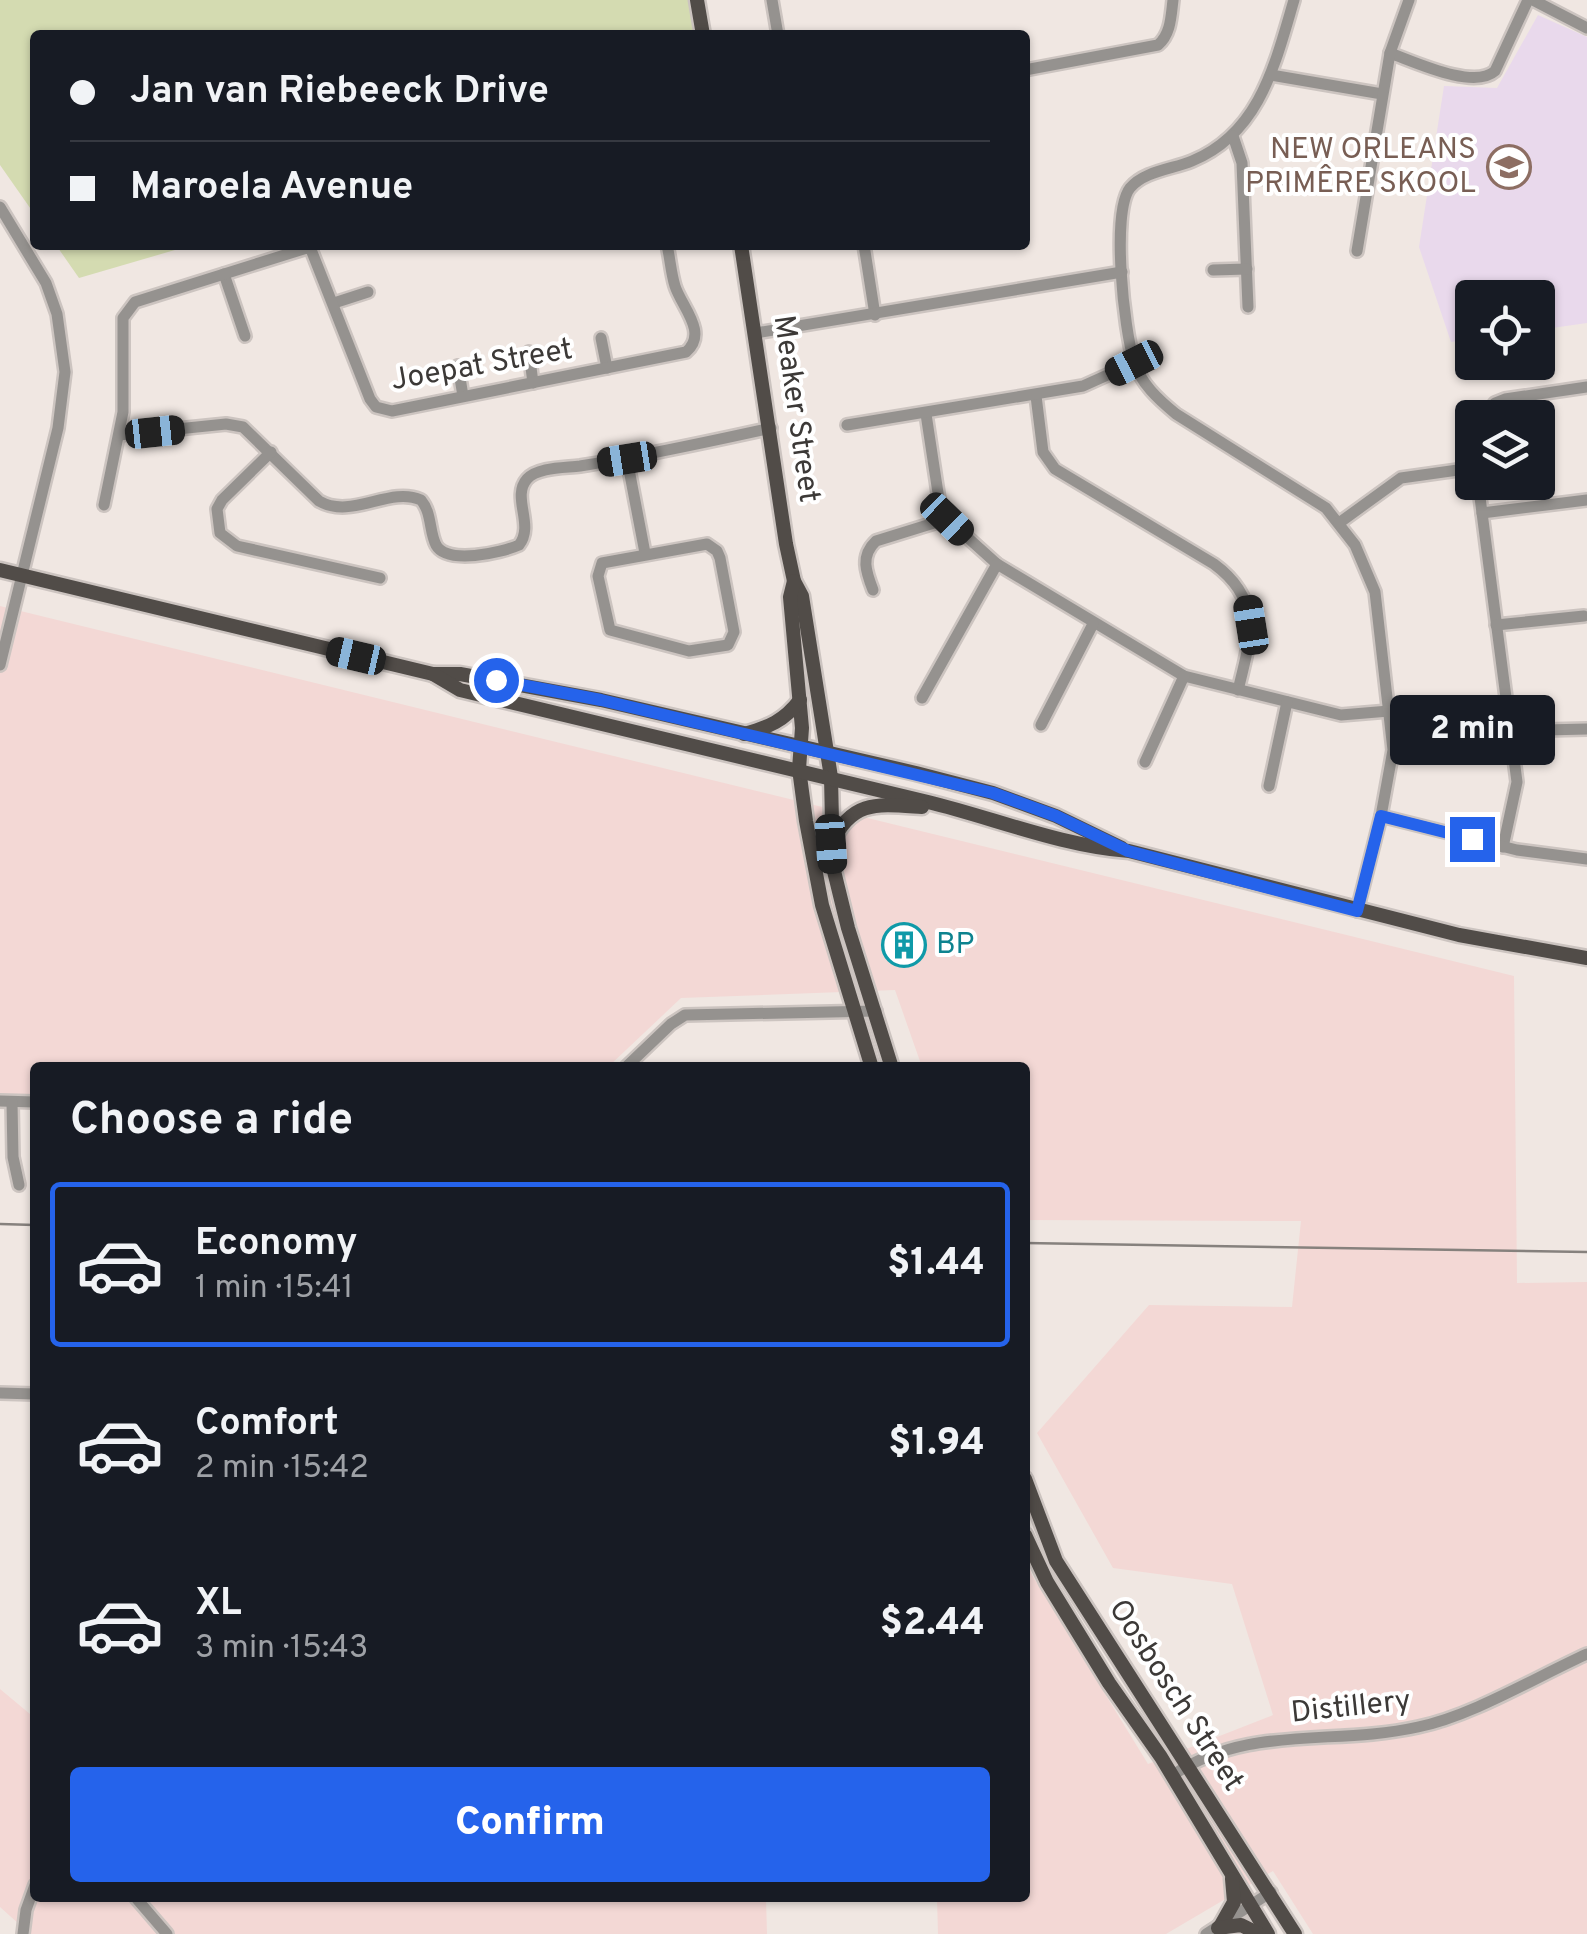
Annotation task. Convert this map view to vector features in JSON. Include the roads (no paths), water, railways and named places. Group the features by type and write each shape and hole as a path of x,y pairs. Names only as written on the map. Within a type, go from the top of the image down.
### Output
{"main road":[{"path":"696,0 702,30"},
{"name":"Meaker Street","path":"742,250 794,581 802,596 814,658 831,777"},
{"path":"0,570 433,674 460,674 601,700 993,793 1056,816 1128,851"},
{"name":"Meaker Street","path":"794,581 790,598 800,700 800,769"},
{"path":"433,674 460,690 982,814 1098,849 1128,851 1494,943 1587,958"},
{"path":"744,734 772,726 800,700"},
{"path":"800,769 816,877 870,1062"},
{"path":"831,777 831,844 842,908 890,1062"},
{"path":"831,844 849,815 868,806 982,814"},
{"name":"Oosbosch Street","path":"1030,1493 1056,1561 1295,1934"},
{"name":"Oosbosch Street","path":"1030,1551 1110,1683 1229,1864 1268,1934"},
{"path":"1214,1929 1236,1894 1229,1864"},
{"path":"1214,1929 1241,1925 1259,1934"}],"street":[{"path":"772,0 777,30"},
{"path":"1030,69 1158,44 1164,40 1174,0"},
{"path":"1294,0 1271,76 1247,120 1233,136 1203,157 1132,184 1120,214 1122,272 1134,363 1154,395 1176,414 1308,495 1356,545 1375,592 1394,750 1357,911"},
{"path":"1357,251 1390,53 1410,0"},
{"path":"1390,53 1482,80 1495,71 1530,0 1587,28"},
{"path":"1271,76 1382,94"},
{"path":"1233,136 1243,176 1248,308"},
{"path":"1243,176 1285,181"},
{"path":"0,206 46,283 63,344 65,372 58,428 0,665"},
{"name":"Joepat Street","path":"104,504 119,435 124,391 123,318 128,306 299,250"},
{"name":"Joepat Street","path":"314,250 376,407 392,411 692,348 693,325 674,284 669,250"},
{"path":"865,250 875,315"},
{"path":"1213,270 1246,269"},
{"path":"756,333 1122,272"},
{"path":"224,274 245,336"},
{"path":"334,303 368,292"},
{"path":"602,338 606,368"},
{"path":"528,352 534,383"},
{"path":"847,425 1092,384 1134,363"},
{"path":"458,366 462,396"},
{"path":"1502,400 1587,387"},
{"path":"1036,396 1044,452 1055,469 1214,564 1240,590 1248,605 1251,625 1238,690"},
{"path":"926,414 936,492 947,519 997,564 1184,676 1341,715 1388,710"},
{"path":"119,435 234,424 251,432 319,501 330,507 404,497 421,500 438,549 450,556 519,545 527,527 522,492 529,476 771,428"},
{"path":"271,452 222,500 217,509 220,533 237,546 380,578"},
{"path":"627,459 645,553"},
{"path":"1339,523 1400,478 1455,470"},
{"path":"1480,500 1517,792 1503,847"},
{"path":"1482,512 1587,500"},
{"path":"873,590 865,564 876,541 947,519"},
{"path":"707,544 718,551 734,632 728,645 689,651 610,630 604,615 599,569 609,560 645,553 707,544"},
{"path":"922,698 997,564"},
{"path":"1496,625 1584,616"},
{"path":"1041,725 1093,624"},
{"path":"1145,762 1184,676"},
{"path":"1269,786 1288,702"},
{"path":"1509,731 1587,729"},
{"path":"1381,816 1503,847 1587,859"},
{"path":"631,1062 685,1015 876,1012"},
{"path":"6,1101 19,1184"},
{"path":"0,1393 30,1394"},
{"path":"1030,1543 1047,1539"},
{"name":"Distillery","path":"1172,1775 1188,1764 1241,1744 1420,1727 1587,1654"},
{"path":"1214,1929 1271,1892"},
{"path":"23,1934 30,1899"},
{"path":"139,1902 167,1934"}],"railway":[{"path":"0,1224 30,1225"},
{"path":"1030,1243 1587,1252"}],"place":[{"name":"NEW ORLEANS PRIMÊRE SKOOL","path":"1509,167"},
{"name":"BP","path":"904,945"}]}
